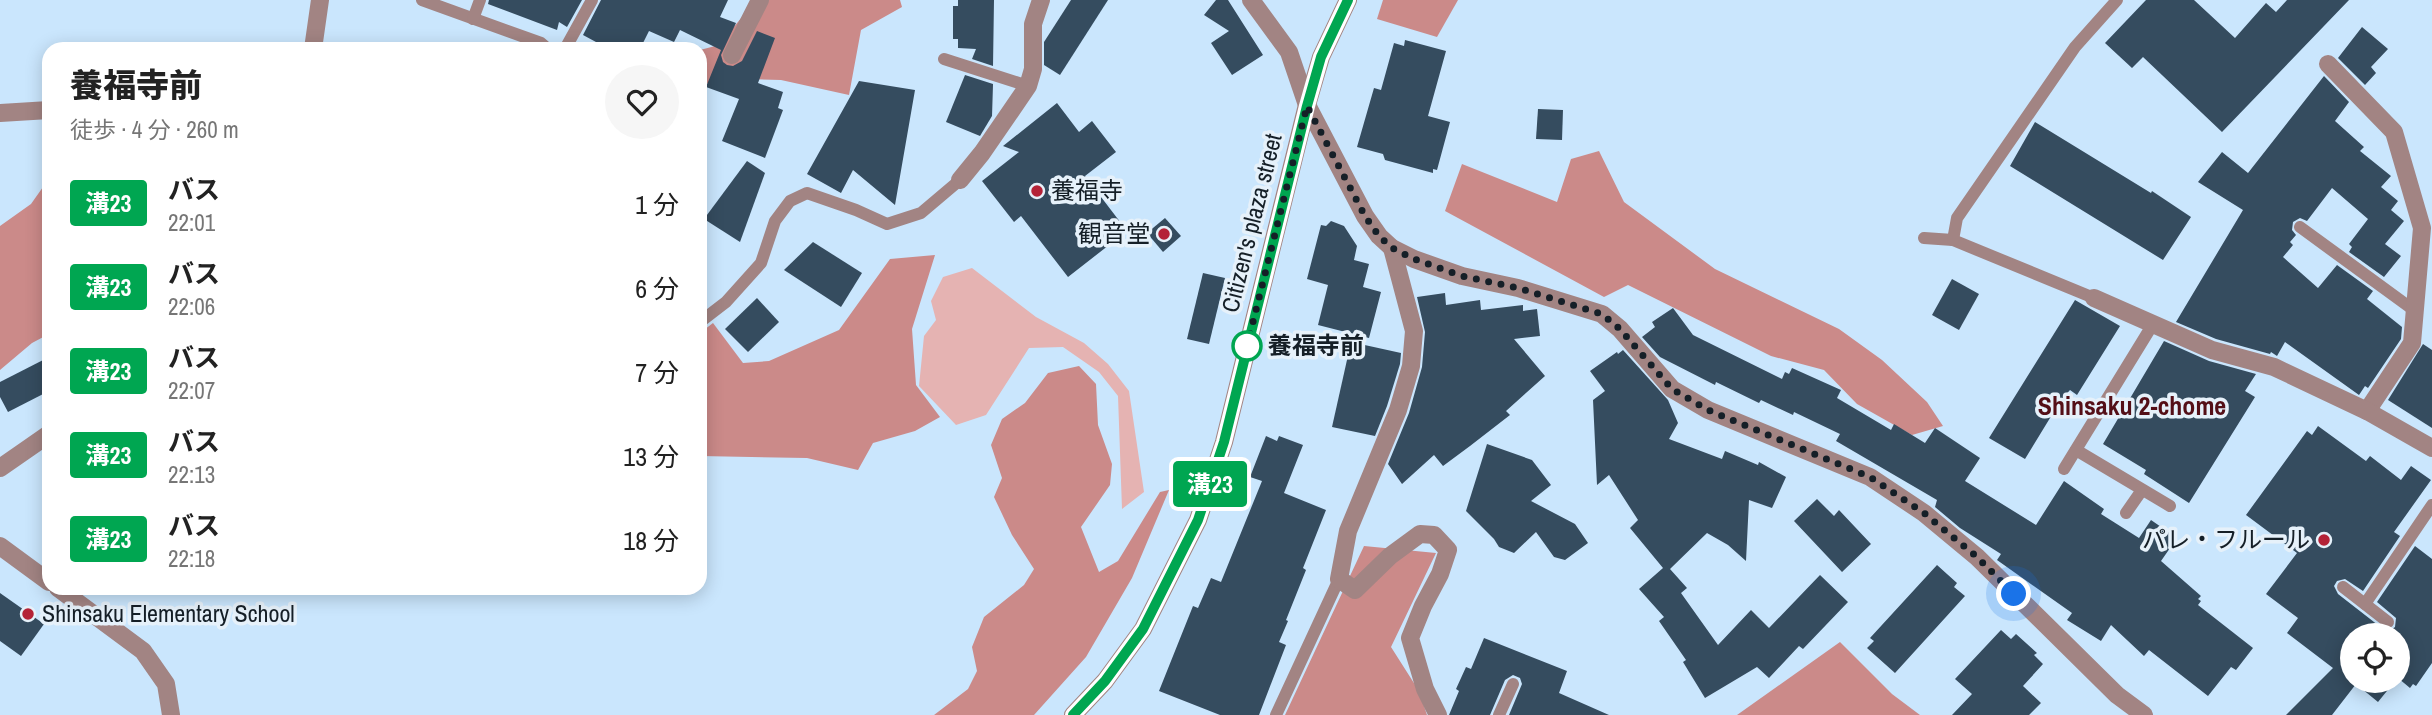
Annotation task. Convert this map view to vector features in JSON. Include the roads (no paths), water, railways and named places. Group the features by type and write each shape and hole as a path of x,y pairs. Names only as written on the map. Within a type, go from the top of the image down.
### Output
{"street":[{"path":"314,42 320,0"},
{"path":"732,55 760,0"},
{"path":"960,180 1028,86 1033,69 1032,24 1041,0"},
{"path":"1251,0 1289,52 1307,106 1365,216 1379,236 1392,248 1462,276 1518,288 1602,314 1620,329 1672,389 1708,410 1870,477 1924,513 1977,557 2117,695 2144,715"},
{"name":"Citizen's plaza street","path":"1073,715 1105,681 1143,629 1198,520 1224,442 1321,57 1348,0"},
{"path":"2328,64 2394,132 2422,228 2412,343 2367,411"},
{"path":"0,113 42,110"},
{"path":"1392,248 1414,331 1412,366 1398,410 1348,531 1339,579 1355,590 1390,556 1420,534 1434,535 1448,550 1410,638 1425,689 1438,715"},
{"path":"2094,298 2212,350 2274,367 2367,411 2432,448"},
{"path":"0,468 42,438"},
{"path":"0,546 42,577"},
{"path":"67,595 143,651 166,684 171,715"}],"lane":[{"path":"422,0 537,42"},
{"path":"473,19 480,0"},
{"path":"569,42 592,0"},
{"path":"1953,240 1957,218 2075,47 2117,0"},
{"path":"944,59 1028,86"},
{"path":"707,317 726,302 761,263 775,221 790,201 807,193 856,210 887,225 921,214 960,180"},
{"path":"2300,227 2415,311"},
{"path":"1924,238 1953,240 2094,298"},
{"path":"2064,469 2153,324"},
{"path":"2077,450 2170,506"},
{"path":"2126,513 2142,490"},
{"path":"2365,604 2432,505"},
{"path":"1276,715 1339,579"},
{"path":"2343,587 2388,622"},
{"path":"1499,715 1513,684"}],"place":[{"name":"養福寺","path":"1037,191"},
{"name":"観音堂","path":"1164,234"},
{"name":"養福寺前","path":"1247,346"},
{"name":"パレ・フルール","path":"2324,540"},
{"name":"Shinsaku Elementary School","path":"28,614"}],"district":[{"name":"Shinsaku 2-chome","path":"2132,406"}]}
